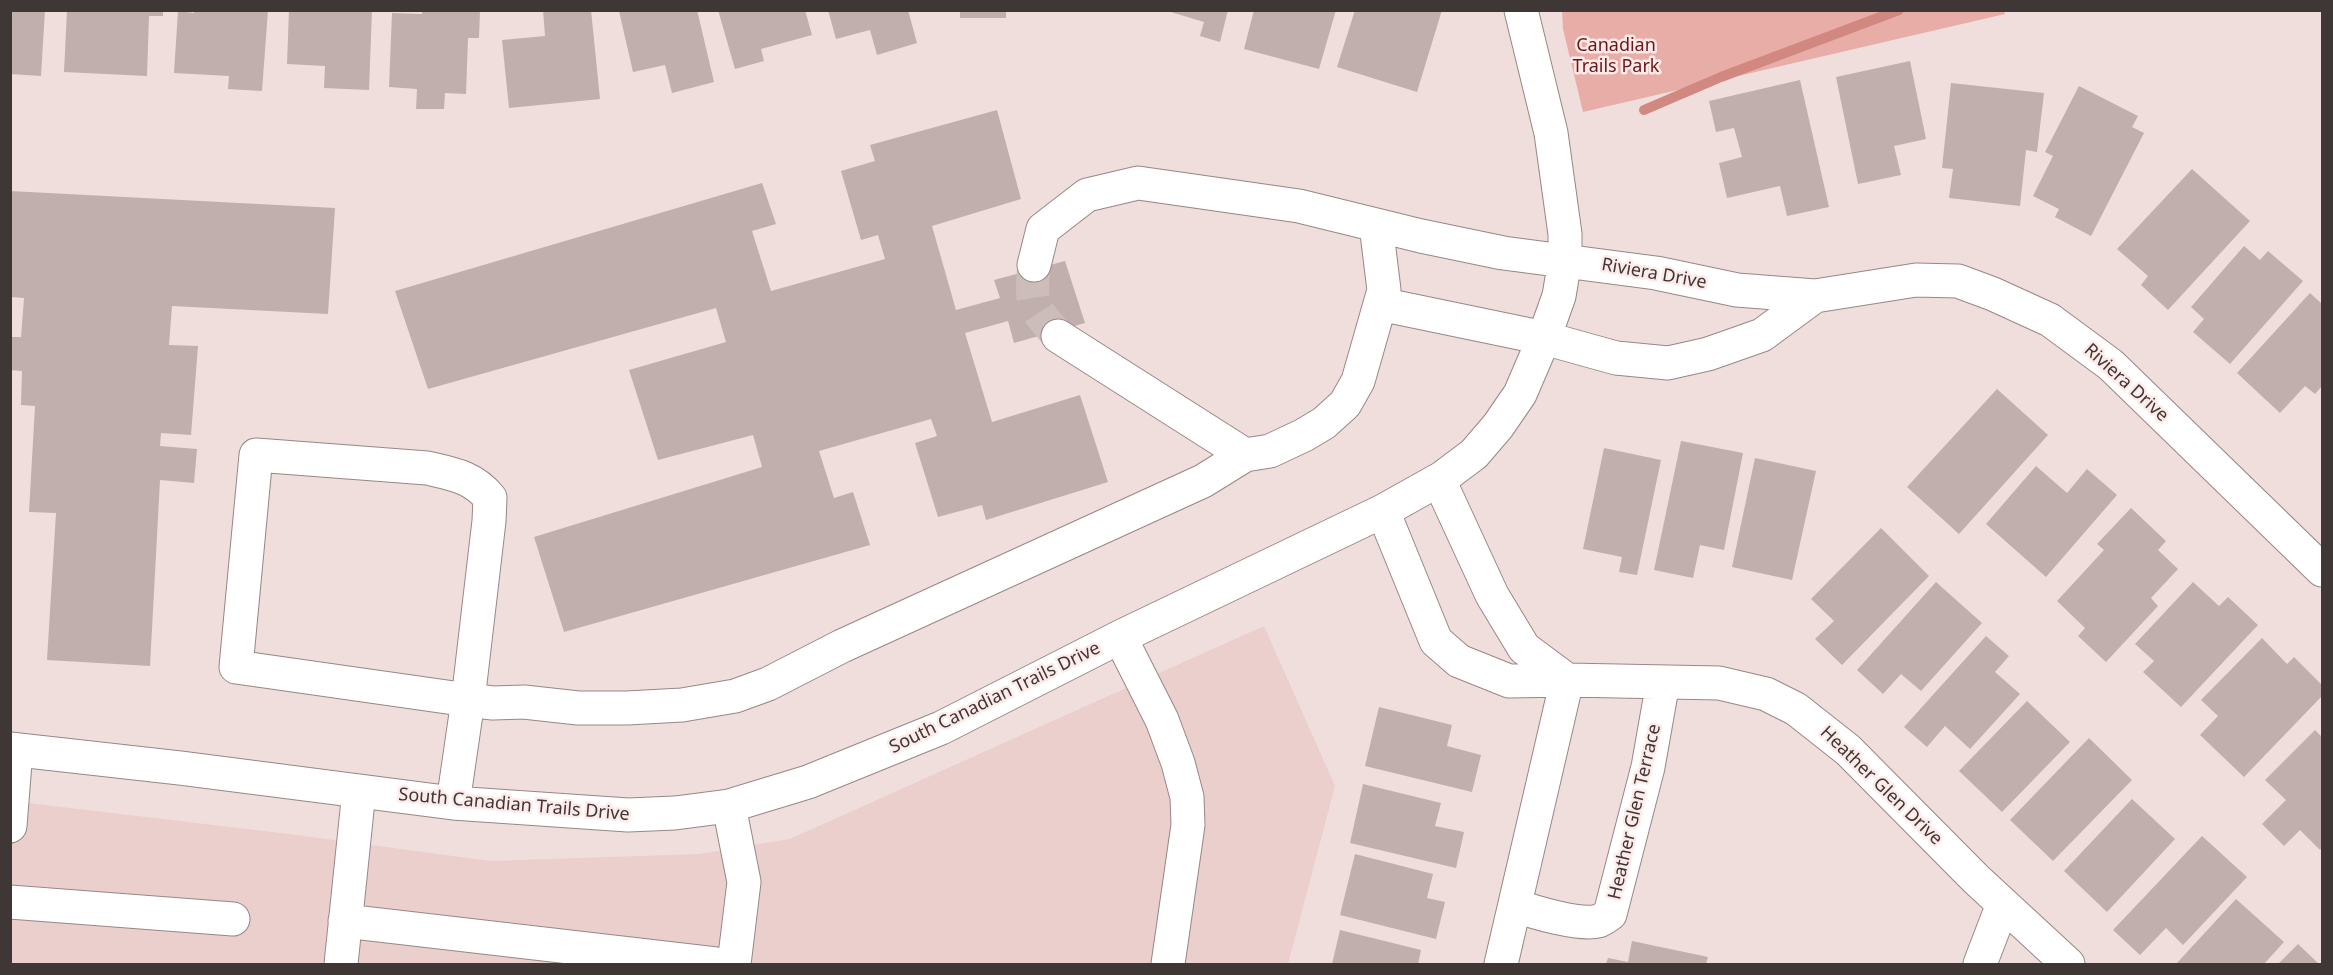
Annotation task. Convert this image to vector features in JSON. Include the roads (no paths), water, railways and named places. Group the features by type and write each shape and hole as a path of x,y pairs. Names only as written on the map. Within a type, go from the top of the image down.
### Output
{"street":[{"name":"South Canadian Trails Drive","path":"13,749 453,803 628,815 675,813 729,806 818,778 941,728 1120,637 1383,512 1438,480 1474,454 1498,426 1520,394 1559,296 1565,260 1565,234 1551,133 1521,10"},
{"name":"Riviera Drive","path":"1034,265 1043,229 1087,195 1138,183 1299,207 1503,253 1656,273 1737,290 1815,296 1916,280 1958,282 1993,294 2050,320 2111,365 2322,570"},
{"path":"453,803 468,700 490,498 479,485 454,474 427,468 256,455 236,667 468,700 494,703 524,702 578,708 682,705 735,696 768,684 842,646 1203,481 1245,455 1270,451 1324,423 1345,404 1358,381 1384,290 1376,225"},
{"name":"Riviera Drive","path":"1380,304 1544,338 1616,358 1668,363 1708,354 1762,335 1815,296"},
{"path":"1058,336 1245,455"},
{"path":"1438,480 1492,595 1524,648 1567,680 1501,964"},
{"name":"Heather Glen Drive","path":"1383,512 1436,641 1459,661 1509,681 1719,683 1766,694 1796,709 1848,750 2003,904 2068,964"},
{"path":"1120,637 1162,720 1187,797 1188,825 1168,964"},
{"name":"Heather Glen Terrace","path":"1515,905 1533,912 1585,921 1599,921 1610,914 1615,902 1648,767 1664,682"},
{"path":"10,826 13,749"},
{"path":"341,964 358,791"},
{"path":"729,806 744,882 734,964"},
{"path":"10,902 233,919"},
{"path":"1980,964 2003,904"},
{"path":"345,921 716,964"}],"waterway":[{"path":"1644,110 1721,77 1899,10"}],"tunnel":[{"path":"1034,265 1032,289 1035,304 1058,336"}],"park label":[{"name":"Canadian Trails Park","path":"1616,56"}]}
